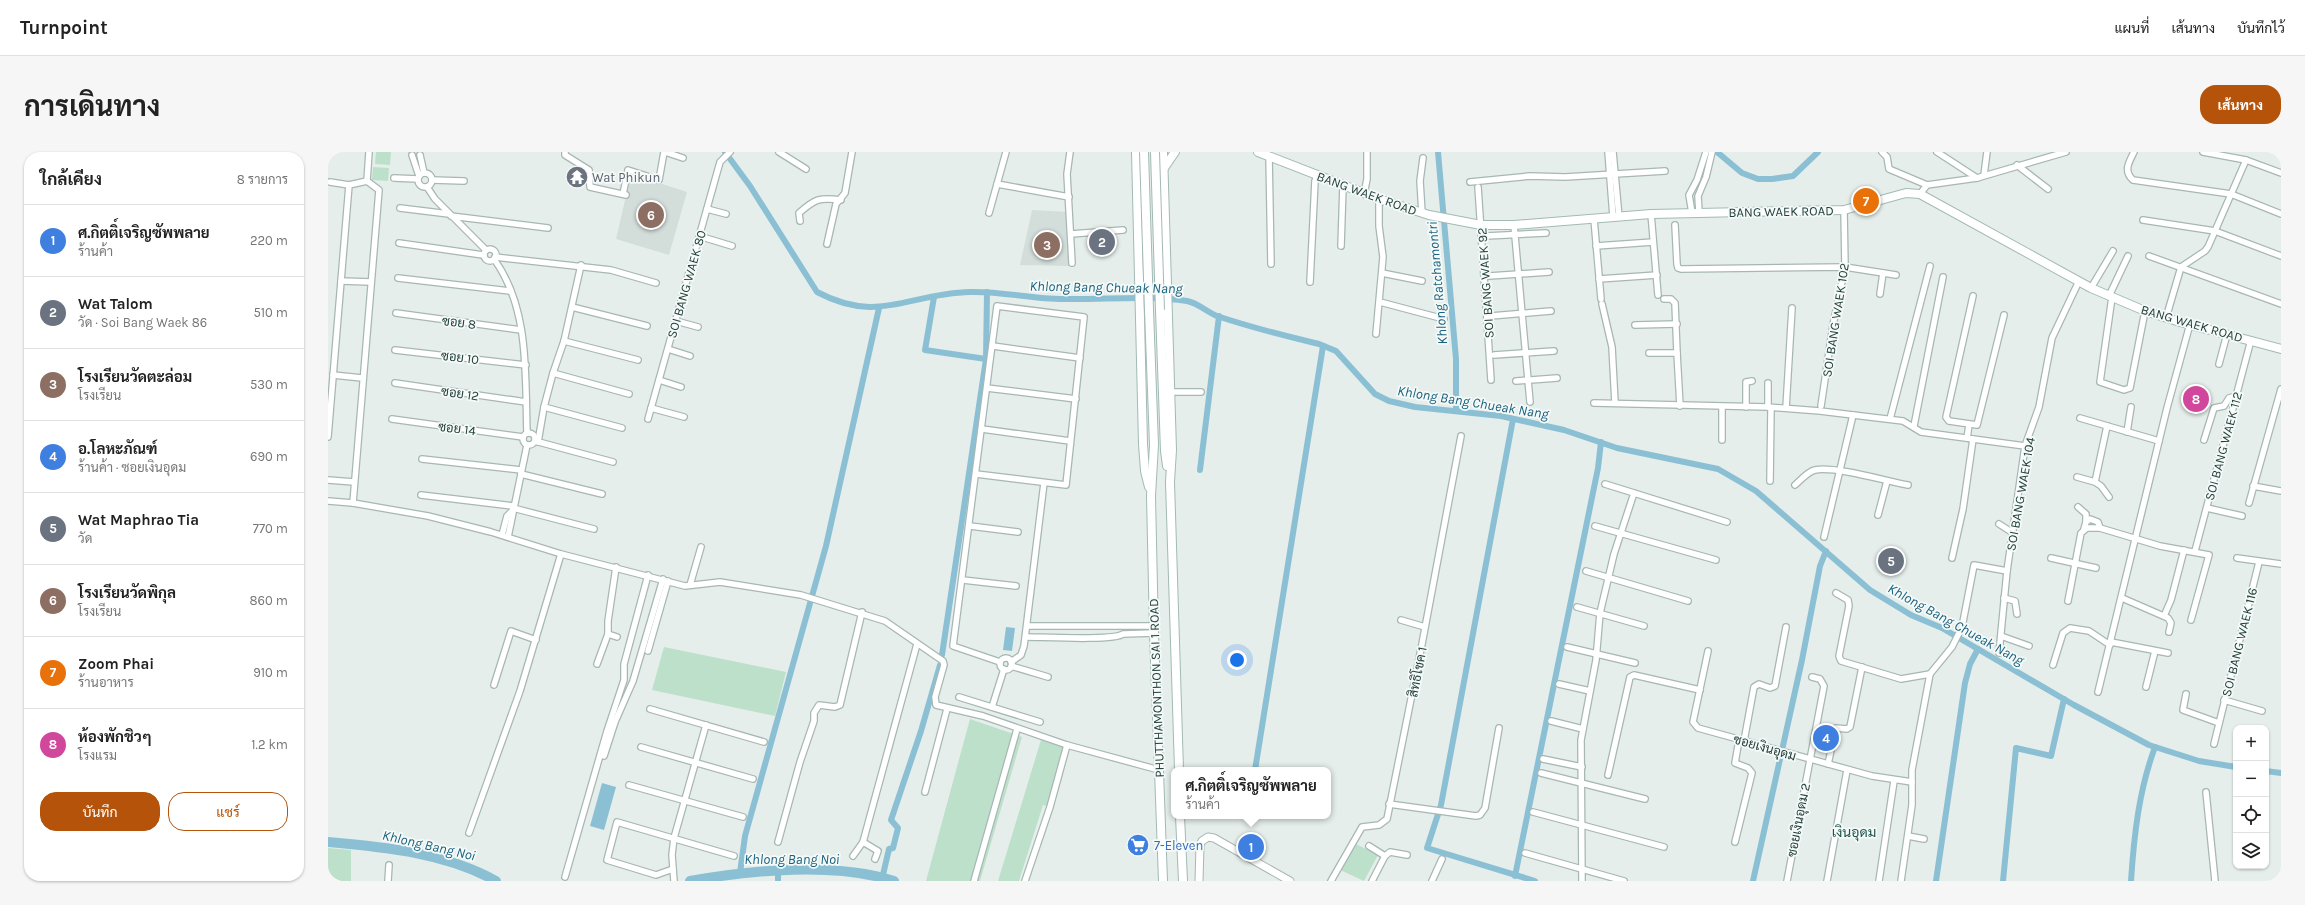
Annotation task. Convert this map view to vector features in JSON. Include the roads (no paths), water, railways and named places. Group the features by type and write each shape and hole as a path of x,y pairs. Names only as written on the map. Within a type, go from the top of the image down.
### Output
{"main road":[{"path":"1131,152 1136,163"},
{"name":"PHUTTHAMONTHON SAI 1 ROAD","path":"1136,152 1143,444 1145,472 1151,496"},
{"name":"PHUTTHAMONTHON SAI 1 ROAD","path":"1144,152 1154,445 1151,496 1154,630 1163,881"},
{"name":"PHUTTHAMONTHON SAI 1 ROAD","path":"1155,152 1165,451 1170,482"},
{"name":"PHUTTHAMONTHON SAI 1 ROAD","path":"1163,152 1172,450 1170,482 1179,767"},
{"path":"1164,168 1175,152"},
{"name":"BANG WAEK ROAD","path":"1258,152 1364,194 1425,214 1482,225 1514,225 1651,214 1844,210 1906,193 1920,194 2091,288 2145,311 2166,318 2281,349"},
{"path":"1138,210 1140,174 1147,164 1152,164 1158,170 1165,199"},
{"path":"1180,819 1183,881"}],"street":[{"path":"367,181 369,152"},
{"path":"565,152 565,155 589,170 590,187 625,194 628,170 659,180 665,152 683,158"},
{"name":"SOI BANG WAEK 80","path":"648,419 720,162 730,152"},
{"path":"779,152 806,169"},
{"path":"827,244 836,204 841,200 845,193 852,152"},
{"path":"989,213 1006,152"},
{"path":"1070,152 1067,174 1072,263"},
{"path":"1364,194 1367,179 1367,152"},
{"path":"1608,152 1612,173 1616,217"},
{"path":"1612,173 1614,152"},
{"path":"1695,213 1690,195 1703,165 1706,152"},
{"path":"1882,152 1887,157 1889,169 1927,185 1977,178 2017,165 2066,152"},
{"path":"1937,152 1977,178"},
{"path":"1980,152 1986,154 1984,176"},
{"path":"2134,152 2127,167 2129,176 2133,180 2231,194 2281,214"},
{"path":"2203,152 2246,160 2281,172"},
{"path":"1695,213 1698,196 1706,178 1711,154"},
{"path":"412,155 420,176"},
{"path":"420,155 421,186 427,187 435,199 484,253 486,260 495,258 581,265 611,270 656,283"},
{"path":"1269,156 1271,264"},
{"path":"1423,158 1420,181 1425,214"},
{"path":"2166,318 2180,267 2205,251 2246,160"},
{"path":"2017,165 2048,189"},
{"path":"1470,182 1530,176 1565,177 1665,171"},
{"path":"394,178 430,175 432,180"},
{"path":"1310,282 1315,181 1317,176"},
{"path":"432,180 464,180"},
{"path":"427,187 432,180"},
{"path":"330,182 348,185 367,181 379,190 362,378 353,503"},
{"path":"997,184 1069,197"},
{"path":"328,437 348,185"},
{"path":"1920,194 1927,185"},
{"path":"1341,246 1343,186"},
{"name":"SOI BANG WAEK 92","path":"1478,187 1482,225 1491,380"},
{"path":"800,221 799,213 814,200 826,198 841,200"},
{"path":"1376,334 1382,273 1380,199"},
{"path":"400,208 548,228"},
{"path":"707,209 726,214"},
{"name":"SOI BANG WAEK 102","path":"1821,406 1833,325 1845,267 1844,210"},
{"path":"1651,214 1658,295"},
{"path":"1594,219 1601,302 1612,348 1615,403"},
{"path":"2142,220 2215,230 2281,256"},
{"path":"1514,225 1530,402"},
{"path":"1675,225 1677,264 1678,268 1681,269 1845,267 1896,275"},
{"path":"1071,234 1123,230"},
{"path":"1486,236 1546,233"},
{"path":"700,236 732,246"},
{"path":"1596,246 1654,242"},
{"path":"399,243 484,253 493,250 495,258 510,291 521,330 526,365 525,435 523,441 527,445"},
{"path":"2091,288 2113,251"},
{"path":"2128,256 2110,296 2100,382 2124,390 2130,388 2145,311"},
{"path":"2149,256 2281,304"},
{"path":"536,442 553,373 564,341 581,265"},
{"path":"1890,419 1930,266"},
{"path":"1489,276 1549,272"},
{"path":"1382,273 1422,281"},
{"path":"1880,294 1883,273"},
{"path":"1599,279 1657,275"},
{"path":"1914,426 1943,277"},
{"path":"398,278 510,291"},
{"path":"341,281 371,282"},
{"name":"SOI BANG WAEK 104","path":"1999,653 2007,571 2025,446 2039,407 2052,338 2079,281"},
{"path":"1973,296 1946,417 1949,421 1977,425 2004,315"},
{"path":"1664,298 1671,299 1675,303 1680,406"},
{"path":"1380,302 1444,318"},
{"path":"976,474 1066,485 1084,317 997,306 993,346 976,474 970,526 953,646 1000,662"},
{"path":"572,307 647,326"},
{"path":"1786,408 1792,308"},
{"path":"1491,316 1551,311"},
{"name":"ซอย 8","path":"396,313 521,330"},
{"path":"676,321 698,327"},
{"path":"1635,325 1677,324"},
{"path":"2098,692 2159,441 2190,324"},
{"path":"2218,364 2227,334"},
{"name":"SOI BANG WAEK 112","path":"2195,552 2251,340"},
{"path":"564,341 638,360"},
{"path":"993,346 1080,358"},
{"path":"668,349 690,356"},
{"name":"ซอย 10","path":"395,350 526,365"},
{"path":"1494,355 1554,351"},
{"path":"1649,354 1677,353"},
{"path":"553,373 629,394"},
{"path":"333,376 362,378"},
{"path":"1516,381 1557,378"},
{"path":"659,380 681,387"},
{"path":"1746,407 1746,382 1752,381"},
{"path":"1768,382 1770,407 1770,481"},
{"name":"ซอย 12","path":"395,383 526,402"},
{"path":"987,388 1076,399"},
{"path":"2249,504 2281,389"},
{"path":"1170,392 1201,392"},
{"path":"2204,440 2214,408 2224,406 2228,398 2236,396"},
{"path":"1594,403 1786,408 1903,421 1922,432 2025,446"},
{"path":"1722,406 1722,440"},
{"path":"544,407 622,428"},
{"path":"2127,432 2131,407"},
{"path":"651,408 684,417"},
{"path":"1824,537 1853,415"},
{"path":"2080,418 2159,441"},
{"name":"ซอย 14","path":"392,419 525,435"},
{"path":"1952,558 1963,509 1970,439 1969,424"},
{"path":"2095,482 2108,426"},
{"path":"982,429 1070,440"},
{"path":"525,435 534,436 536,442"},
{"name":"สิทธิโชค 1","path":"1331,881 1362,827 1384,823 1425,627 1461,436"},
{"path":"527,445 531,445 536,442 613,462"},
{"path":"508,537 527,445"},
{"path":"422,459 521,472 602,494"},
{"path":"1795,485 1814,470 1840,472 1908,485"},
{"path":"2077,477 2095,482 2109,497"},
{"path":"328,480 354,482"},
{"path":"1878,516 1887,481"},
{"path":"992,708 1004,669 1021,655 1026,637 1044,483"},
{"path":"1605,484 1727,522"},
{"path":"2253,486 2281,491"},
{"path":"1582,881 1583,729 1597,654 1600,613 1621,533 1634,493"},
{"path":"420,495 513,509 594,529"},
{"path":"328,500 428,516 502,535 561,554 666,580 690,585 710,582 728,582 801,596 862,612 885,621 943,661 944,666 935,697 936,705 983,716 1067,745 1159,770"},
{"path":"2068,601 2081,533 2086,522 2086,514 2078,507"},
{"path":"2207,508 2242,516"},
{"path":"502,535 507,516 513,509"},
{"path":"2086,522 2096,520 2100,528"},
{"path":"1998,524 2013,533"},
{"path":"970,526 1018,532"},
{"path":"1595,526 1716,560"},
{"path":"2084,529 2100,528 2136,539 2184,550 2207,553 2210,557 2191,620"},
{"path":"690,585 701,547"},
{"path":"2164,616 2171,600 2184,550"},
{"path":"469,833 492,772 536,640 561,554"},
{"path":"2051,558 2096,568"},
{"path":"2237,558 2281,564"},
{"name":"SOI BANG WAEK 116","path":"2214,744 2259,562"},
{"path":"1901,881 1912,805 1912,770 1930,674 1952,647 1962,627 1974,565 2007,571"},
{"path":"597,664 608,634 608,621 616,567"},
{"path":"1586,571 1688,601"},
{"path":"565,877 624,680 624,664 648,575"},
{"path":"648,651 666,580"},
{"path":"604,756 615,722 633,681 666,580"},
{"path":"962,580 1016,586"},
{"path":"1836,593 1848,600 1849,606 1839,659 1841,662 1901,679 1930,674"},
{"path":"2004,598 2015,601 2017,614"},
{"path":"2122,598 2164,616 2171,623 2169,632"},
{"path":"1577,607 1644,626"},
{"path":"778,842 800,762 814,720 814,713 819,705 834,707 840,705 862,612"},
{"path":"1401,620 1425,627"},
{"path":"1027,626 1102,627 1154,630"},
{"path":"1102,627 1103,638"},
{"path":"1735,842 1752,773 1748,768 1735,763 1754,687 1759,684 1770,688 1774,686 1786,627"},
{"path":"2052,665 2063,633 2070,628 2089,630 2111,643 2168,653"},
{"path":"1026,637 1103,638 1120,637 1123,634 1154,630"},
{"path":"494,685 511,631 536,640"},
{"path":"608,634 617,637"},
{"path":"2000,636 2029,646"},
{"path":"854,856 863,842 917,644"},
{"path":"1567,647 1635,663"},
{"name":"ซอยเงินอุดม","path":"1708,651 1693,722 1695,726 1847,770 1894,781 1912,782"},
{"path":"2146,687 2155,651"},
{"path":"1000,662 1006,658 1011,664 1048,677"},
{"path":"1000,662 1001,667 1004,669"},
{"path":"1828,764 1836,728 1847,729 1850,727 1862,667"},
{"path":"1608,775 1630,677 1634,675 1700,690"},
{"name":"ซอยเงินอุดม 2","path":"1787,881 1824,686 1820,679 1812,677"},
{"path":"1559,684 1590,691"},
{"path":"2186,694 2184,710 2219,722"},
{"path":"959,697 1040,722"},
{"path":"2224,700 2262,711"},
{"path":"650,709 764,742"},
{"path":"925,792 948,709"},
{"path":"1551,721 1583,729"},
{"path":"674,881 672,855 674,838 706,725"},
{"path":"1389,804 1480,815 1484,808 1499,728"},
{"path":"974,881 1017,729"},
{"path":"1025,881 1050,807 1067,745"},
{"path":"641,747 753,779"},
{"path":"1543,758 1582,767"},
{"path":"1827,881 1847,770"},
{"path":"1541,773 1645,799"},
{"path":"1879,881 1894,781"},
{"path":"629,785 743,817"},
{"path":"2206,792 2209,808 2215,881"},
{"path":"1533,812 1664,847"},
{"path":"673,869 656,874 607,860 617,822 734,856"},
{"path":"1908,836 1924,839"},
{"path":"1199,881 1200,845 1202,841 1208,837 1214,838 1285,880"},
{"path":"863,842 878,851 874,859"},
{"path":"1369,846 1385,856"},
{"path":"1372,881 1388,852 1407,855"},
{"path":"1525,853 1624,881"},
{"path":"1432,881 1442,859"},
{"path":"388,881 389,865"}],"water":[{"path":"1006,627 1015,628 1012,651 1003,650"},
{"path":"602,783 616,787 604,830 590,826"}],"waterway":[{"name":"Khlong Bang Chueak Nang","path":"725,152 750,186 817,292 839,302 858,306 877,307 894,305 929,297 970,292 1051,299 1156,298 1187,301 1217,316 1319,344 1336,351 1375,394 1389,401 1415,407 1501,416 1564,430 1617,448 1718,469 1756,491 1870,590 1911,615 1942,628 2074,705 2149,745 2199,761 2233,767"},
{"name":"Khlong Ratchamontri","path":"1438,152 1456,359 1456,411"},
{"path":"1717,152 1742,173 1758,179 1793,176 1818,152"},
{"path":"942,655 986,359 987,292"},
{"path":"934,297 925,350 986,359"},
{"path":"740,873 745,836 826,546 879,308"},
{"path":"1200,470 1219,316"},
{"path":"1255,767 1323,346"},
{"path":"1513,419 1441,805 1427,848 1535,881"},
{"path":"1515,876 1598,468 1601,442"},
{"path":"1753,881 1802,660 1820,566 1826,551"},
{"path":"1936,881 1965,683 1970,664 1978,649"},
{"path":"882,879 889,849 893,848 898,828 891,820 921,731 940,665"},
{"path":"2003,881 2016,748 2051,756 2064,699"},
{"path":"2131,881 2141,796 2149,763 2155,747"},
{"name":"Khlong Bang Chueak Nang","path":"2269,771 2281,773"},
{"name":"Khlong Bang Noi","path":"328,842 371,846 415,853 457,864 477,871 496,881"},
{"name":"Khlong Bang Noi","path":"690,881 766,871 792,870 845,871 871,875 894,881"},
{"path":"778,871 778,881"}],"place":[{"name":"Wat Phikun","path":"577,177"},
{"name":"Zoom Phai","path":"1866,201"},
{"name":"โรงเรียนวัดพิกุล","path":"651,215"},
{"name":"Wat Talom","path":"1102,242"},
{"name":"โรงเรียนวัดตะล่อม","path":"1047,245"},
{"name":"ห้องพักชิวๆ","path":"2196,399"},
{"name":"Wat Maphrao Tia","path":"1891,561"},
{"name":"อ.โลหะภัณฑ์","path":"1826,738"},
{"name":"7-Eleven","path":"1138,845"},
{"name":"ศ.กิตติ์เจริญซัพพลาย","path":"1251,847"}],"district":[{"name":"เงินอุดม","path":"1854,832"}]}
